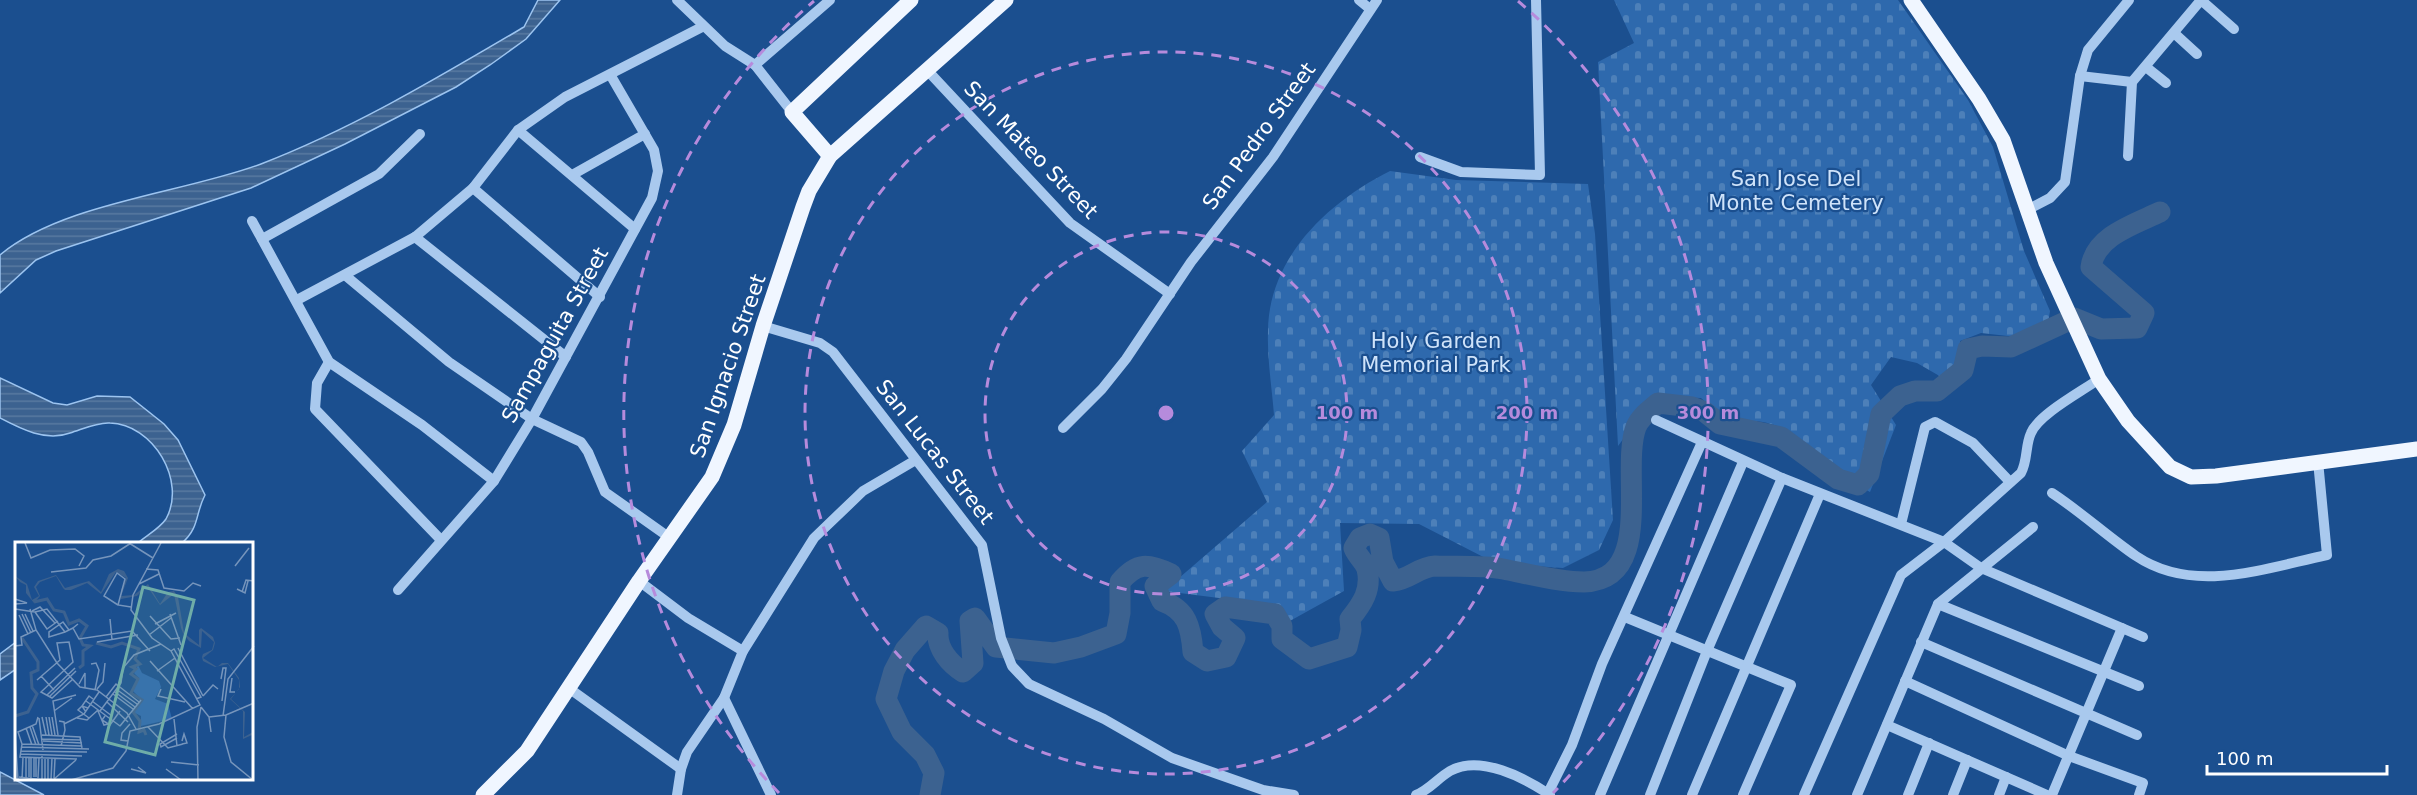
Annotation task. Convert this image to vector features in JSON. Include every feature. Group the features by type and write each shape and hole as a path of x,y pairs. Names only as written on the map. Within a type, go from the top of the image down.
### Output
{"main road":[{"path":"830,156 792,112 911,0"},
{"name":"San Ignacio Street","path":"483,795 527,751 639,581 712,477 723,455 763,326 809,191 830,156 1006,0"},
{"path":"1911,0 1979,99 2003,140 2046,263 2099,379 2128,420 2158,456 2170,466 2192,477 2216,476 2417,449"}],"street":[{"path":"677,0 702,27 725,46 755,65 792,112"},
{"path":"755,65 830,0"},
{"path":"1359,0 1373,4"},
{"path":"1420,157 1461,172 1540,175 1536,0"},
{"path":"2027,210 2050,198 2065,182 2080,76 2088,50 2128,0"},
{"path":"2128,156 2132,82 2201,0 2234,29"},
{"name":"San Pedro Street","path":"1063,428 1102,389 1126,359 1191,262 1273,157 1373,4"},
{"path":"297,300 346,276 415,237 473,188 518,130 566,97 611,76 702,27"},
{"path":"2174,33 2197,54"},
{"path":"2146,67 2166,83"},
{"name":"San Mateo Street","path":"927,70 1070,223 1170,294"},
{"name":"Sampaguita Street","path":"398,590 494,481 532,419 600,297 657,182 657,160 645,134 611,76"},
{"path":"2080,76 2132,82"},
{"path":"518,130 635,229"},
{"path":"262,239 379,174 420,134"},
{"path":"572,175 645,134"},
{"path":"473,188 600,297"},
{"path":"252,221 329,362 422,425 494,481"},
{"path":"415,237 566,357"},
{"path":"346,276 449,362 532,419 581,442 588,452 605,492 670,537"},
{"name":"San Lucas Street","path":"763,326 820,343 833,352 982,545 1002,639 1012,666 1029,684 1104,719 1172,758 1263,790 1294,795"},
{"path":"329,362 317,383 315,409 441,540"},
{"path":"1804,795 1901,575 1944,542 2021,473 2026,464 2029,437 2035,424 2099,379"},
{"path":"1656,420 1743,462 1944,542 1981,568 2143,637"},
{"path":"1901,524 1925,427 1935,422 1972,442 2010,482"},
{"path":"1416,795 1452,770 1483,765 1505,772 1548,794 1572,745 1602,664 1702,442"},
{"path":"677,795 687,752 724,698 743,651 814,538 864,490 915,461"},
{"path":"2052,493 2138,558 2182,576 2212,578 2327,555 2318,461"},
{"path":"1600,795 1743,462"},
{"path":"1650,795 1707,651 1782,478"},
{"path":"1692,795 1820,494"},
{"path":"1857,795 1938,603 2033,527"},
{"path":"639,581 688,618 743,651"},
{"path":"1938,603 2139,686"},
{"path":"1625,617 1746,669 1791,685 1743,795"},
{"path":"2052,795 2122,628"},
{"path":"1921,642 2137,735"},
{"path":"1905,681 2069,756 2143,783 2139,795"},
{"path":"570,689 681,770"},
{"path":"724,698 771,795"},
{"path":"1887,725 2047,795"},
{"path":"1908,795 1929,743"},
{"path":"1953,795 1967,760"},
{"path":"1999,795 2006,777"}],"green space":[{"name":"San Jose Del Monte Cemetery","path":"1614,0 1898,0 1968,100 1993,147 2024,251 2050,311 2048,323 2026,338 1981,333 1960,341 1961,361 1943,378 1917,363 1891,357 1871,385 1896,425 1870,492 1838,474 1803,442 1778,426 1748,421 1731,424 1701,398 1655,396 1618,446 1598,62 1634,43"},
{"name":"Holy Garden Memorial Park","path":"1390,171 1456,180 1588,184 1595,234 1613,520 1599,550 1563,568 1495,563 1419,524 1340,523 1344,591 1288,622 1273,605 1164,591 1267,502 1242,451 1274,415 1268,332 1271,305 1278,280 1290,257 1324,216 1367,184"}],"shaded area":[{"path":"538,0 560,0 526,39 456,87 345,144 251,188 56,251 36,260 0,293 0,255 26,237 90,211 230,174 296,150 396,101 524,27"},
{"path":"0,378 53,403 67,405 97,396 130,397 164,424 178,440 205,495 195,526 183,542 139,542 166,519 171,504 172,488 169,472 162,457 140,433 126,426 105,423 52,436 25,430 0,418"},
{"path":"15,643 15,670 0,680 0,654"},
{"path":"0,772 44,795 0,795"}],"waterway":[{"path":"930,795 934,773 925,755 902,732 886,699 894,671 905,650 926,626 938,633 945,656 963,672 973,663 970,621 975,618 996,647 1054,653 1081,647 1116,634 1120,613 1120,582 1132,571 1149,566 1171,574 1155,586 1162,601 1177,609 1186,620 1193,652 1207,661 1226,657 1235,638 1222,627 1215,614 1225,607 1275,614 1282,626 1282,639 1309,659 1347,647 1351,630 1350,619 1362,602 1368,584 1366,566 1354,548 1360,538 1370,534 1379,538 1383,562 1393,581 1405,578 1424,568 1435,566 1495,568 1574,582 1606,577 1620,563 1628,543 1631,520 1632,446 1636,427 1658,403 1692,407 1705,412 1720,424 1781,437 1838,479 1858,485 1869,474 1881,414 1900,396 1915,391 1937,391 1963,370 1968,349 1982,346 2011,347 2074,318 2101,329 2137,328 2144,313 2091,267 2094,256 2108,239 2160,212"}]}
